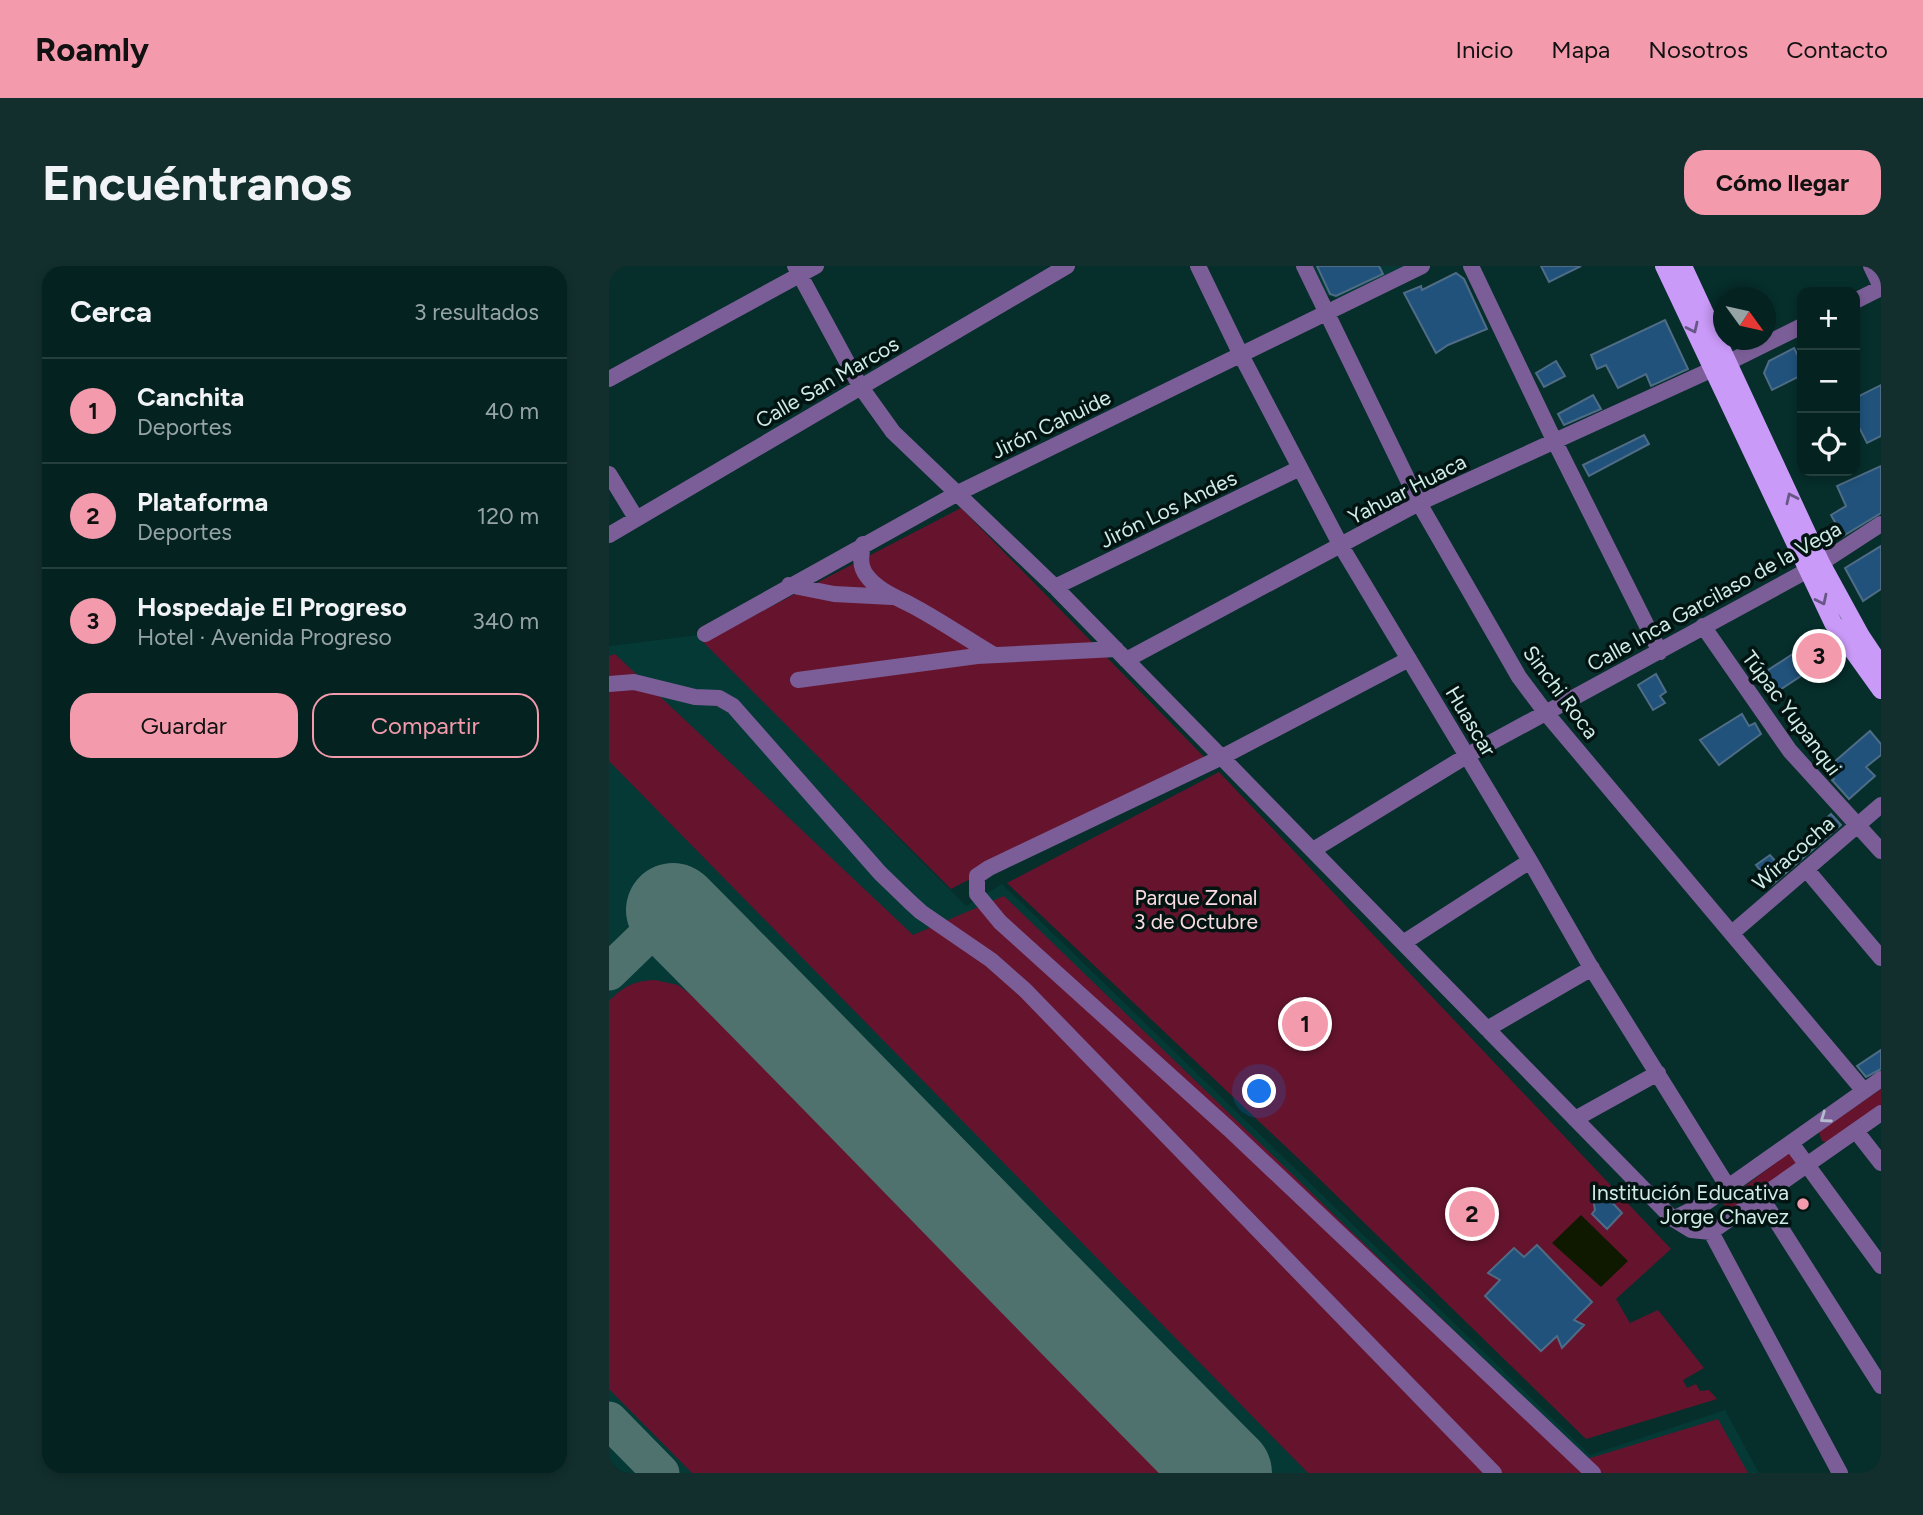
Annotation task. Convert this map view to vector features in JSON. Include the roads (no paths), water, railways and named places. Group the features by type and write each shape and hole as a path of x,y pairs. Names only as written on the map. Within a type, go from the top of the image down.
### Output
{"main road":[{"path":"1664,266 1721,365"},
{"path":"1683,266 1721,365 1814,566 1833,623 1881,690"},
{"path":"1814,566 1881,666"}],"street":[{"path":"609,379 797,271 816,266"},
{"name":"Calle San Marcos","path":"609,535 1067,266"},
{"name":"Huascar","path":"1198,266 1241,355 1341,546 1468,755 1592,968 1728,1187"},
{"name":"Sinchi Roca","path":"1304,266 1419,503 1519,677 1546,713 1864,1091"},
{"name":"Jirón Cahuide","path":"705,634 958,493 1422,266"},
{"path":"1471,266 1660,652"},
{"path":"1860,298 1881,288 1871,266"},
{"path":"797,271 860,386 893,432 1055,587 1673,1219 1691,1230 1711,1232 1881,1113"},
{"name":"Yahuar Huaca","path":"1121,654 1341,546 1419,503 1797,328"},
{"name":"Jirón Los Andes","path":"1055,587 1300,468"},
{"path":"609,474 636,518"},
{"name":"Calle Inca Garcilaso de la Vega","path":"1313,850 1468,755 1814,566 1881,524"},
{"path":"863,544 860,557 868,579 895,598 994,655"},
{"path":"789,585 834,594 895,598"},
{"name":"Túpac Yupanqui","path":"1703,626 1790,751 1881,851"},
{"path":"798,680 994,655 1121,654"},
{"path":"1409,659 1222,758 989,868 977,876 977,894 1000,922 1229,1129 1594,1473"},
{"path":"609,684 634,682 695,697 719,698 733,706 880,873 921,912 991,960 1025,990 1494,1473"},
{"name":"Wiracocha","path":"1732,933 1881,805"},
{"path":"1403,943 1530,861"},
{"path":"1806,869 1881,958"},
{"path":"1487,1029 1592,968"},
{"path":"1575,1119 1658,1073"},
{"path":"1673,1219 1704,1204 1881,1079"},
{"path":"1856,1130 1881,1163"},
{"path":"1791,1143 1881,1266"},
{"path":"1761,1197 1881,1386"},
{"path":"1711,1232 1840,1473"}],"place":[{"name":"Hospedaje El Progreso","path":"1819,656"},
{"name":"Canchita","path":"1305,1024"},
{"name":"Institución Educativa Jorge Chavez","path":"1803,1204"},
{"name":"Plataforma","path":"1472,1214"}],"park label":[{"name":"Parque Zonal 3 de Octubre","path":"1196,909"}]}
